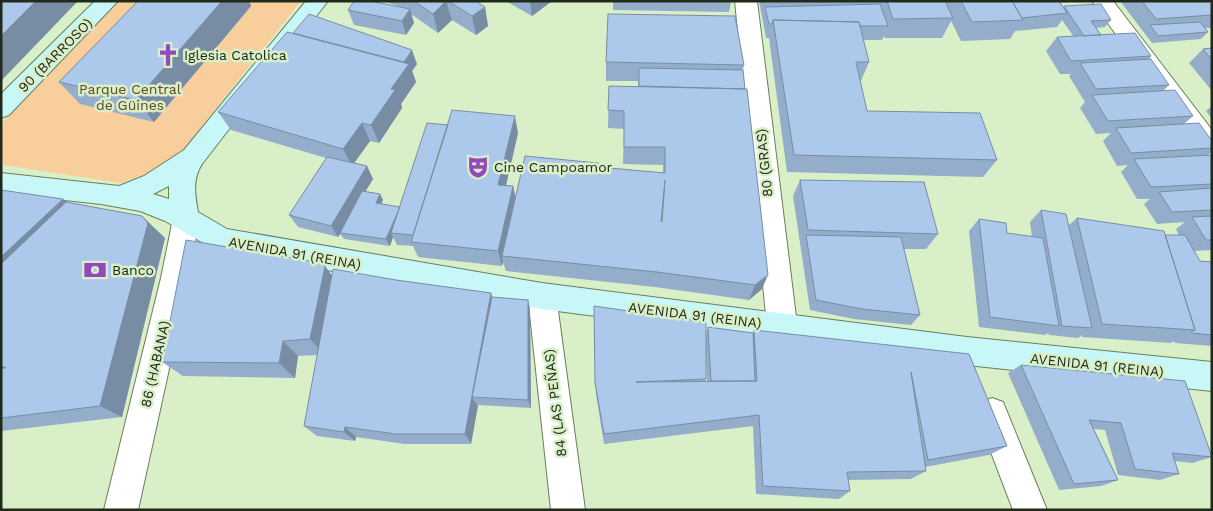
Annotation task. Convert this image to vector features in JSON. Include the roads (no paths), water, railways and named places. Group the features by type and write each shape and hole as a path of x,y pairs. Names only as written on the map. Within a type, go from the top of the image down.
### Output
{"main road":[{"name":"90 (BARROSO)","path":"1,109 108,1"},
{"path":"186,218 181,193 183,172 318,1"},
{"path":"121,196 153,183 193,157"},
{"name":"AVENIDA 91 (REINA)","path":"1,183 121,196 158,206 186,218 222,240 542,296 782,325 976,371 1212,377"}],"street":[{"name":"80 (GRAS)","path":"746,1 782,325"},
{"path":"1102,1 1212,148"},
{"name":"86 (HABANA)","path":"122,510 186,218"},
{"name":"84 (LAS PEÑAS)","path":"542,296 568,510"},
{"path":"976,371 1030,510"}],"place":[{"name":"Iglesia Catolica","path":"168,55"},
{"name":"Cine Campoamor","path":"478,167"},
{"name":"Banco","path":"95,270"}],"park label":[{"name":"Parque Central de Güines","path":"130,98"}]}
